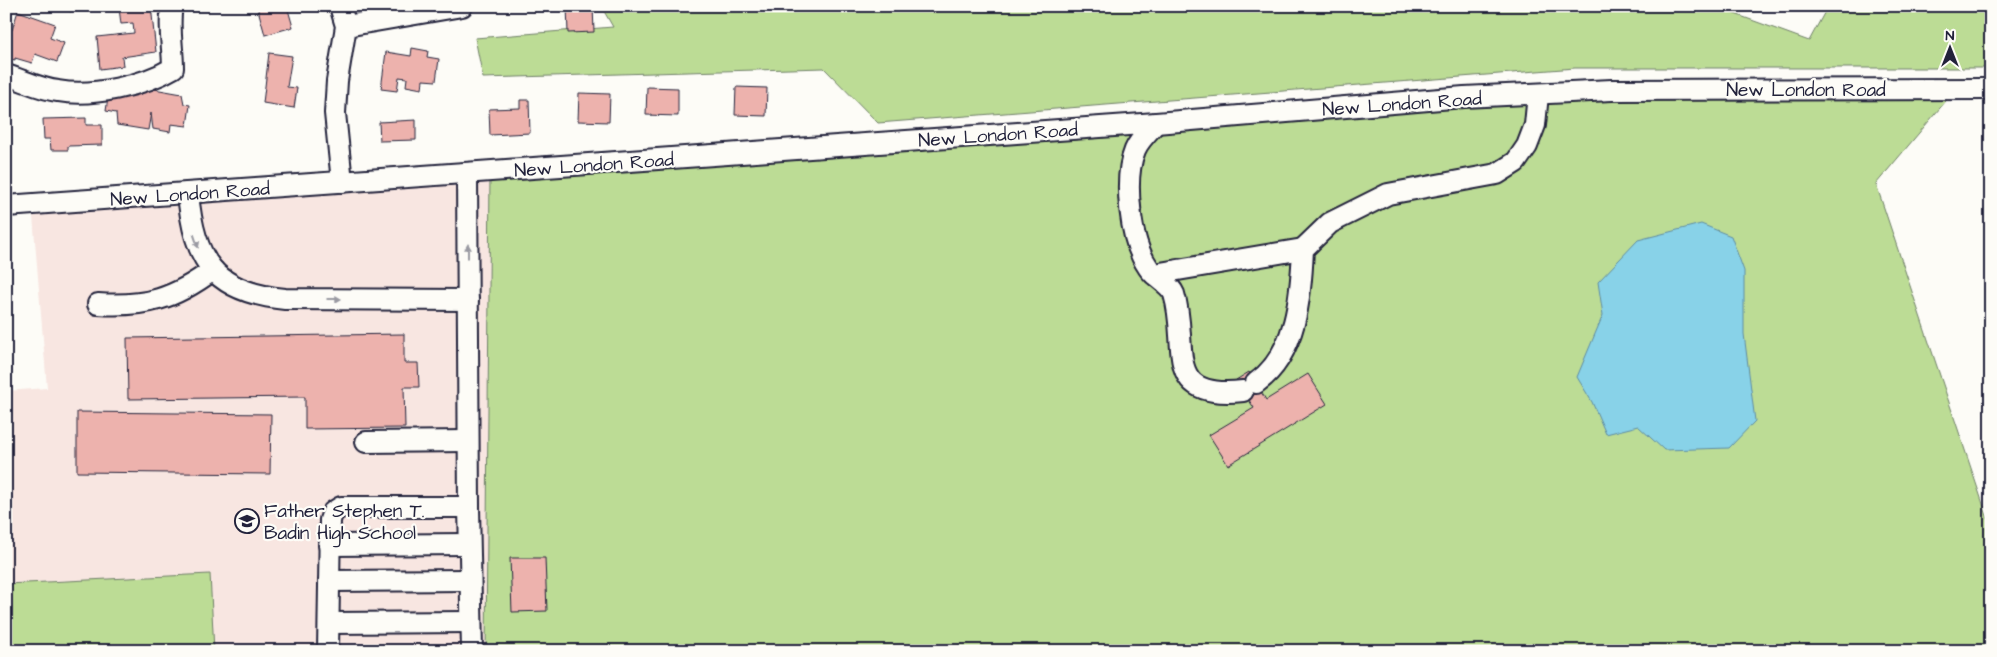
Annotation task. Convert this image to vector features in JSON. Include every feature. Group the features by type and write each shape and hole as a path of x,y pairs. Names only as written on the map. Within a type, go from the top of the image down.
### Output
{"street":[{"path":"340,6 346,26 337,82 335,112 342,182"},
{"path":"346,26 462,6"},
{"path":"6,75 58,91 121,87 156,78 173,68 170,14"},
{"name":"New London Road","path":"6,206 1156,122 1413,101 1612,90 1991,89"},
{"path":"1154,274 1303,249 1330,223 1388,194 1497,174 1516,162 1526,146 1535,126 1538,94"},
{"path":"1156,122 1136,148 1129,169 1130,200 1137,246 1148,268 1174,293 1184,371 1193,384 1221,393 1249,387 1266,376 1282,354 1301,298 1303,249"},
{"path":"468,173 468,441 472,651"},
{"path":"188,193 191,224 198,246 212,270 223,281 265,297 468,300"},
{"path":"98,304 126,304 165,298 189,288 212,270"},
{"path":"366,442 468,441"},
{"path":"328,651 329,546 330,520 333,512 341,507 469,507"},
{"path":"329,546 469,544"},
{"path":"329,581 470,580"},
{"path":"329,623 471,622"}],"shaded area":[{"name":"Father Stephen T. Badin High School","path":"490,172 486,651 6,651 6,391 47,388 32,204"}],"green space":[{"path":"601,6 1713,6 1809,41 1828,6 1991,6 1991,68 1575,68 878,123 824,68 483,78 475,38 613,27"},
{"path":"1956,89 1876,184 1991,528 1991,651 486,651 490,172 1464,97"},
{"path":"210,574 214,651 6,651 6,584"}],"water":[{"path":"1701,224 1731,236 1744,271 1744,334 1755,421 1729,448 1664,450 1638,426 1606,434 1592,402 1577,377 1603,315 1598,282 1638,240"}],"building":[{"path":"61,6 75,6 71,12"},
{"path":"151,6 156,52 122,57 123,66 100,69 97,37 134,33 133,23 121,24 119,8"},
{"path":"257,6 287,6 293,27 265,35"},
{"path":"567,6 593,6 594,32 568,33"},
{"path":"18,11 55,24 50,38 64,43 57,62 35,54 32,63 15,58 15,60 6,58 6,28 12,30"},
{"path":"412,48 428,51 427,57 439,59 436,81 423,80 422,89 406,86 407,78 399,77 397,91 381,89 386,52 411,56"},
{"path":"269,53 292,56 287,87 297,88 294,108 263,103"},
{"path":"143,87 182,94 184,104 190,105 187,126 171,124 170,132 153,129 151,113 148,130 117,125 116,113 106,111 109,91"},
{"path":"647,87 678,88 678,116 646,115"},
{"path":"736,87 767,88 766,116 735,115"},
{"path":"579,93 610,94 609,122 578,121"},
{"path":"520,100 529,100 530,133 490,135 489,109 520,108"},
{"path":"86,118 86,125 102,125 102,145 68,146 68,150 51,150 50,139 44,139 43,119"},
{"path":"416,120 416,140 380,141 379,122"},
{"path":"404,334 404,363 418,363 419,387 404,387 405,428 305,429 305,397 128,399 127,338"},
{"path":"1249,372 1266,400 1308,374 1327,404 1228,465 1209,435 1254,408 1236,380"},
{"path":"77,412 271,414 270,474 77,472"},
{"path":"510,558 545,558 547,611 512,612"}],"place":[{"name":"Father Stephen T. Badin High School","path":"247,521"}]}
